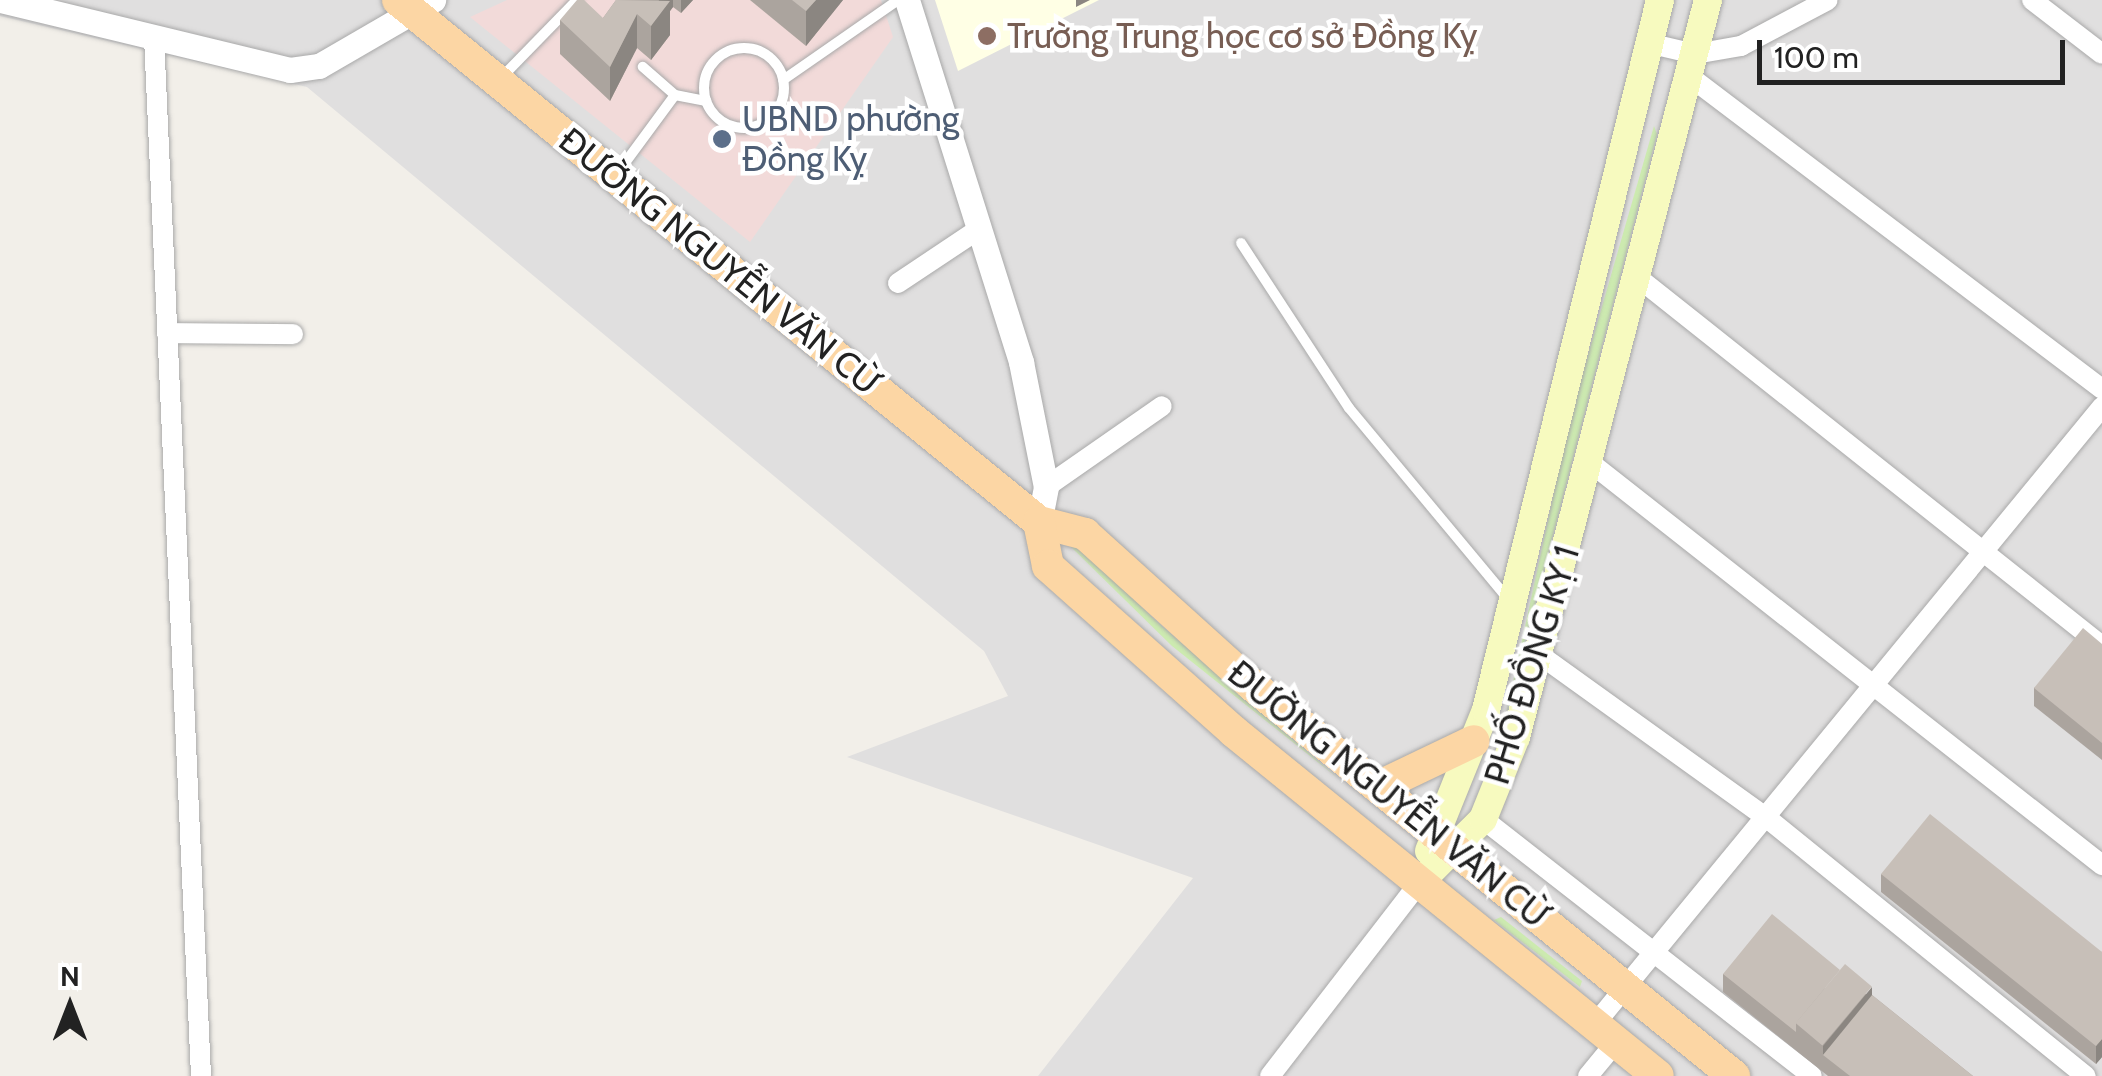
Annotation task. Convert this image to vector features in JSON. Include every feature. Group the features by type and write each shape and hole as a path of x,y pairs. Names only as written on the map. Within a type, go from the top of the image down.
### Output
{"main road":[{"name":"PHỐ ĐỒNG KỴ 1","path":"1420,882 1447,841 1511,602 1660,0"},
{"name":"PHỐ ĐỒNG KỴ 1","path":"1447,841 1483,819 1540,655 1708,0"},
{"name":"ĐƯỜNG NGUYỄN VĂN CỪ","path":"414,3 499,81 1040,522 1086,534 1378,787 1734,1076"},
{"name":"ĐƯỜNG NGUYỄN VĂN CỪ","path":"1040,522 1048,566 1420,882 1658,1076"},
{"path":"1378,787 1474,741"}],"street":[{"path":"1,0 40,5 290,70 319,66 414,3"},
{"path":"907,0 1012,350 1009,368 1020,386 1046,487 1040,522"},
{"path":"1692,65 1741,46 1828,0"},
{"path":"2032,0 2102,54"},
{"path":"154,37 202,1076"},
{"path":"1648,43 1692,65 2102,389"},
{"path":"898,283 976,231"},
{"path":"1636,276 2102,646"},
{"path":"168,333 293,334"},
{"path":"1046,487 1162,406"},
{"path":"1588,1076 1626,990 2102,407"},
{"path":"1592,464 1878,681 2102,864"},
{"path":"1540,655 1767,818 2086,1076"},
{"path":"1483,819 1812,1076"},
{"path":"1270,1076 1420,882"}],"lane":[{"path":"499,81 577,0"},
{"path":"643,68 674,96 706,101 734,126 761,124 779,106 783,80 898,0"},
{"path":"706,101 706,75 734,49 760,51 783,80"},
{"path":"616,176 674,96"},
{"path":"1241,243 1349,408 1511,602"}],"shaded area":[{"path":"0,0 2102,0 2102,1076 1038,1076 1193,878 847,757 1008,696 984,651 307,87 0,16"},
{"name":"UBND phường Đồng Kỵ","path":"507,0 881,0 893,37 750,242 470,17"},
{"name":"Trường Trung học cơ sở Đồng Kỵ","path":"935,0 1099,0 958,71"}],"green space":[{"path":"1654,126 1657,134 1503,728 1571,414"},
{"path":"1076,541 1155,620 1339,779 1172,646 1071,547"},
{"path":"1501,917 1582,981 1580,987 1494,920"}],"building":[{"path":"577,0 584,0 603,18 616,0 670,1 651,26 637,14 610,67 560,20"},
{"path":"792,0 816,0 806,11"},
{"path":"2083,628 2102,644 2102,743 2034,688"},
{"path":"1930,814 2102,952 2102,1039 2096,1046 1881,874"},
{"path":"1772,914 1840,970 1796,1023 1796,1032 1723,974"},
{"path":"1845,964 1872,986 1822,1045 1796,1023"},
{"path":"1872,995 1973,1076 1850,1076 1823,1055"}],"place":[{"name":"Trường Trung học cơ sở Đồng Kỵ","path":"987,36"},
{"name":"UBND phường Đồng Kỵ","path":"722,139"}]}
